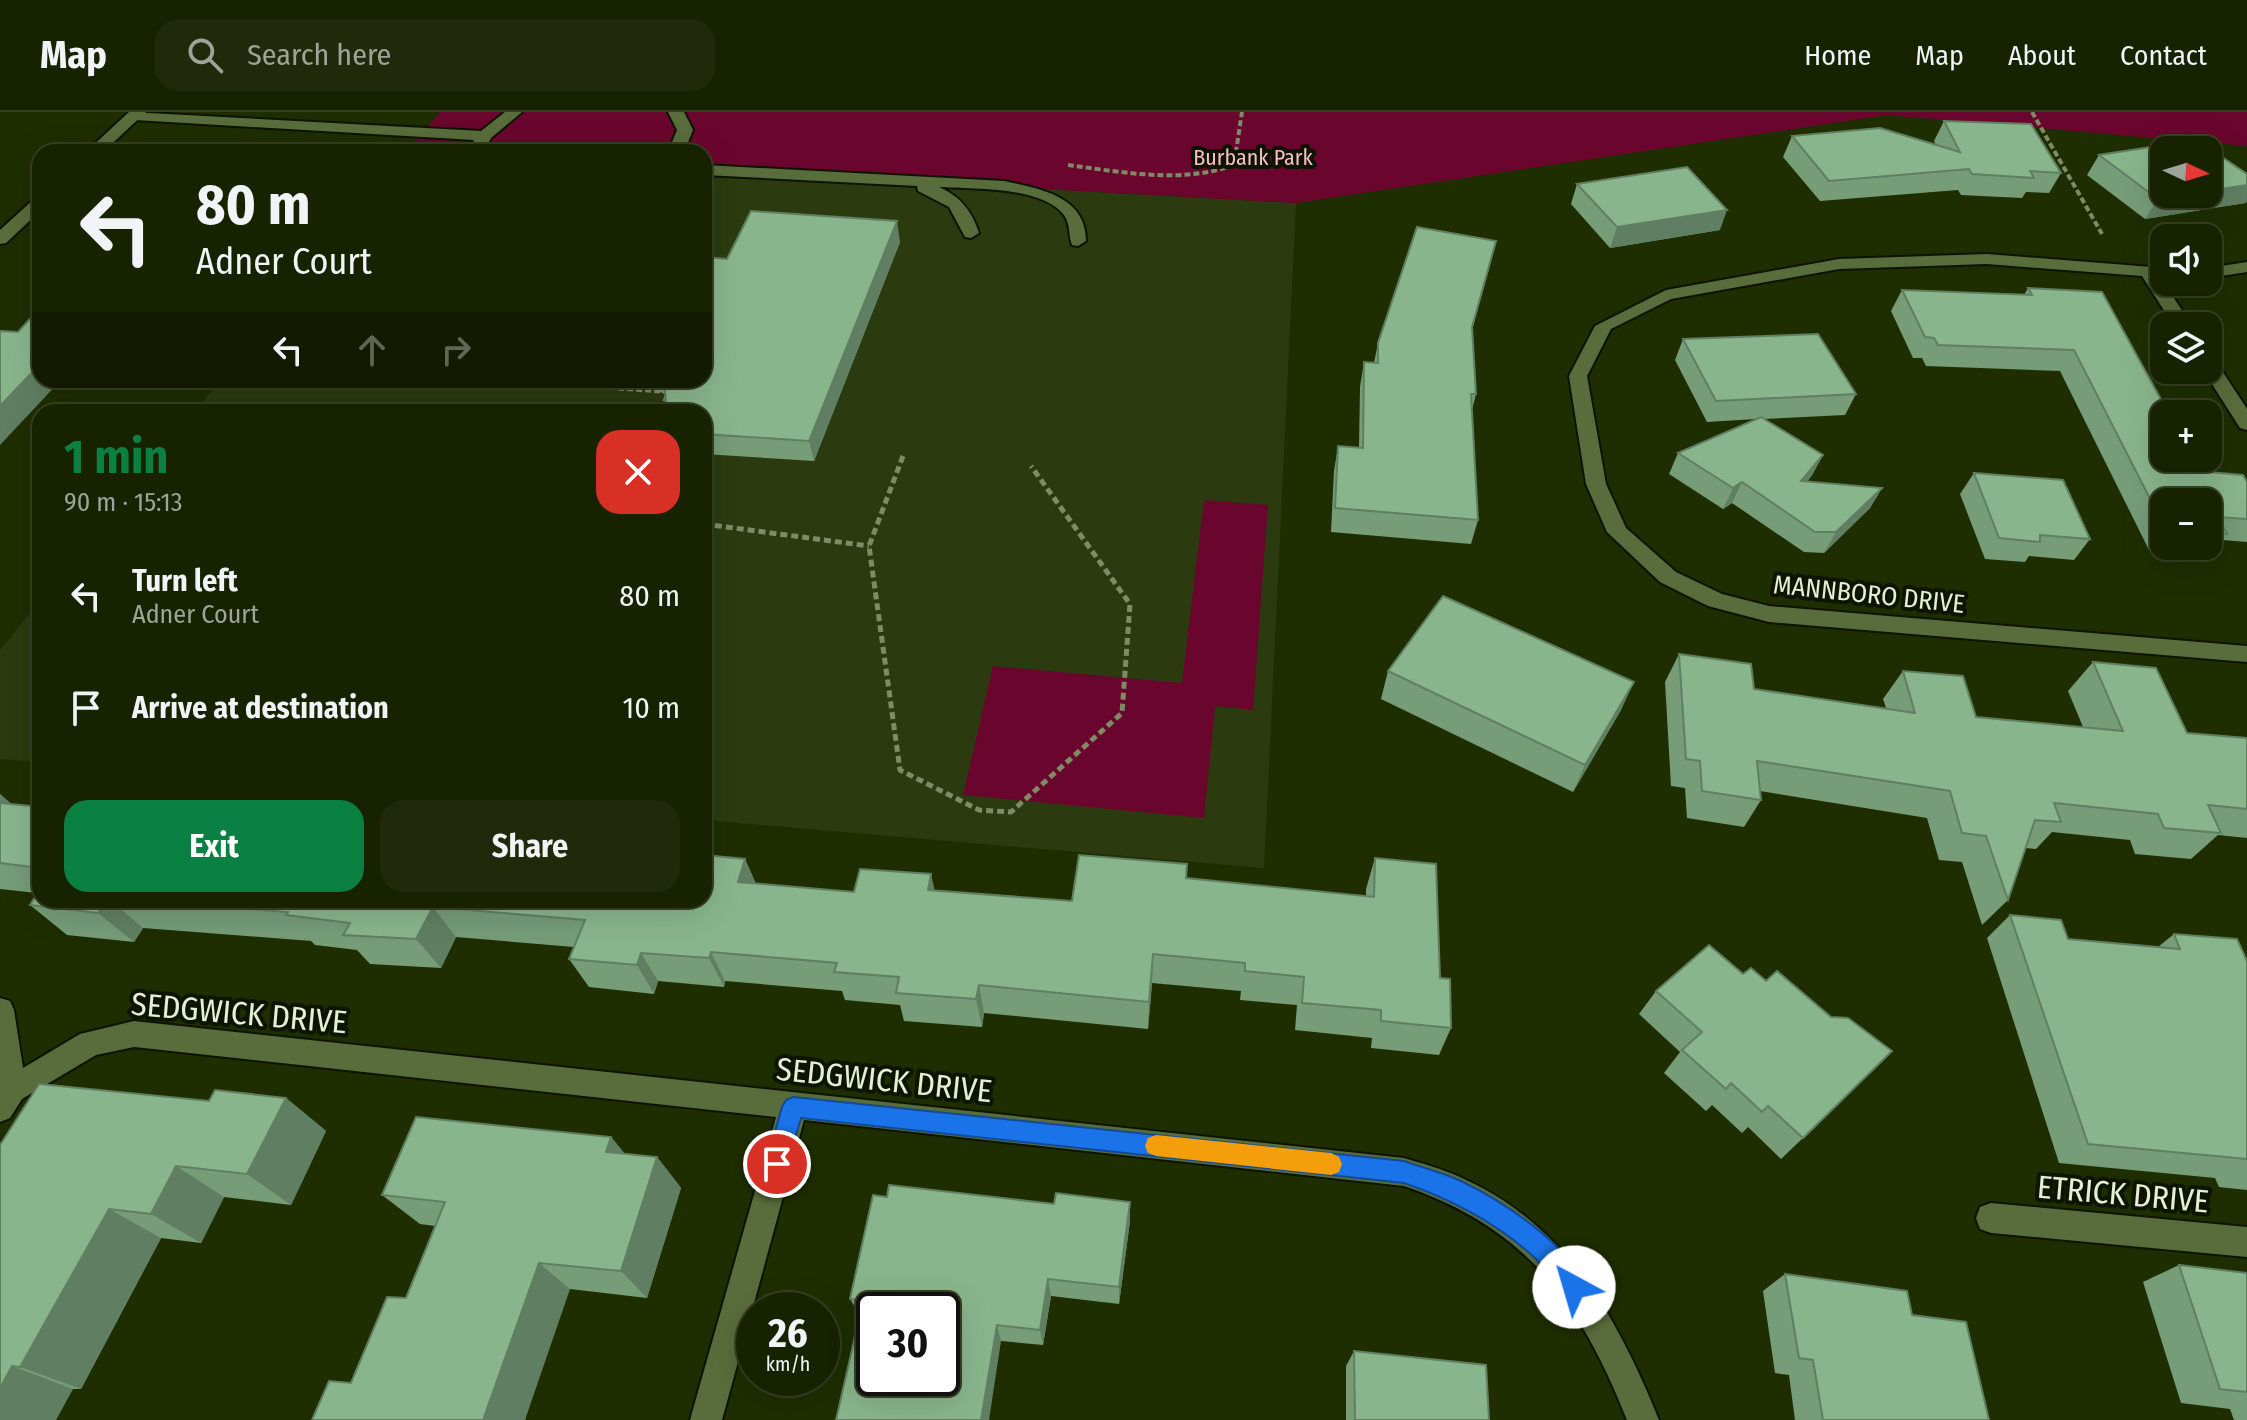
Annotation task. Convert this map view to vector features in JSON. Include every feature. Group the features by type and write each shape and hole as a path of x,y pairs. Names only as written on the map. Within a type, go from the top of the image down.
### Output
{"street":[{"path":"480,144 484,136 514,112"},
{"path":"676,112 685,130 679,144"},
{"path":"103,144 137,113 484,136"},
{"path":"712,170 1004,186 1033,192 1071,211 1080,230 1078,241"},
{"path":"883,180 932,190 948,197 959,207 971,233"},
{"path":"0,239 32,209"},
{"name":"MANNBORO DRIVE","path":"2150,272 1987,259 1839,264 1666,295 1604,326 1578,376 1596,484 1617,532 1668,577 1716,600 1769,614 2247,654"},
{"path":"2222,271 2247,267"},
{"path":"2221,384 2247,424"},
{"path":"0,1010 6,1099"},
{"name":"SEDGWICK DRIVE","path":"6,1099 90,1043 134,1034 1404,1172 1455,1190 1504,1219 1554,1262 1588,1305 1620,1359 1643,1420"},
{"path":"706,1420 793,1107"},
{"name":"ETRICK DRIVE","path":"1991,1218 2247,1242"}],"path":[{"path":"2032,112 2122,270"},
{"path":"612,388 668,392 664,404"},
{"path":"903,456 869,546 900,770 979,810 1011,812 1122,713 1130,604 1031,466"},
{"path":"712,525 869,546"}],"shaded area":[{"path":"712,170 1296,203 1264,868 712,821 712,404 201,404 214,388 712,388"},
{"path":"32,611 32,761 0,759 0,650"}],"green space":[{"name":"Burbank Park","path":"440,112 2247,112 2247,146 2222,144 2222,136 2150,138 1887,115 1296,203 712,170 712,144 413,144"},
{"path":"1204,500 1268,505 1253,710 1215,706 1204,818 963,795 993,666 1182,683"}],"building":[{"path":"1944,121 2031,124 2061,173 2030,171 2034,178 1972,174 1969,169 1829,181 1792,136 1880,128 1960,152"},
{"path":"2150,147 2150,193 2099,155"},
{"path":"2222,157 2247,174 2247,185 2222,189"},
{"path":"1687,167 1727,210 1617,227 1577,184"},
{"path":"751,211 897,221 809,441 712,435 712,404 666,404 665,388 712,388 712,258 727,259"},
{"path":"1417,227 1496,241 1472,327 1476,394 1471,394 1478,520 1335,508 1338,446 1363,448 1364,362 1378,363 1378,343"},
{"path":"2028,288 2102,292 2161,400 2150,400 2150,472 2243,475 2247,482 2247,519 2222,517 2222,488 2150,488 2150,499 2074,350 1938,345 1934,338 1925,337 1902,290 2032,295"},
{"path":"32,317 32,372 0,406 0,331 18,332"},
{"path":"1818,334 1856,394 1716,401 1683,339"},
{"path":"1761,417 1823,455 1801,481 1882,488 1836,532 1815,532 1742,482 1733,488 1678,453"},
{"path":"1974,473 2063,480 2090,539 2040,535 2040,542 1999,538"},
{"path":"1443,596 1634,682 1585,765 1388,671"},
{"path":"1679,654 1751,664 1754,689 1915,713 1903,671 1963,676 1976,717 2123,731 2093,662 2156,668 2187,733 2247,738 2247,809 2208,805 2221,833 2164,828 2158,814 2054,803 2061,822 2035,820 2008,900 1986,836 1962,833 1950,791 1757,761 1761,800 1702,791 1700,761 1686,759"},
{"path":"0,803 32,806 32,867 0,863"},
{"path":"1079,855 1187,864 1186,878 1374,897 1375,858 1436,864 1440,978 1450,979 1451,1028 1381,1021 1381,1010 1302,1003 1304,977 1245,971 1245,963 1153,954 1149,1002 979,985 976,999 896,993 899,977 834,972 837,963 711,952 709,958 641,953 637,965 569,959 585,920 445,908 712,908 712,856 745,859 738,882 854,892 860,869 931,874 928,890 1072,901"},
{"path":"56,908 101,908 98,913"},
{"path":"235,908 432,908 416,939 343,935 350,923 286,915 288,912"},
{"path":"2010,915 2061,920 2068,939 2180,949 2174,934 2237,939 2247,961 2247,1159 2088,1144"},
{"path":"1709,945 1743,974 1751,968 1766,981 1777,971 1831,1017 1848,1018 1892,1051 1803,1138 1768,1106 1762,1112 1731,1083 1726,1089 1682,1050 1702,1032 1656,991"},
{"path":"39,1084 209,1101 215,1090 286,1098 247,1174 176,1166 151,1214 109,1209 20,1367 12,1366 0,1388 0,1145"},
{"path":"416,1117 611,1137 606,1152 657,1157 621,1271 539,1263 483,1420 312,1420 329,1381 351,1383 387,1297 406,1298 445,1202 382,1195"},
{"path":"889,1185 1054,1204 1056,1193 1130,1202 1119,1287 1048,1279 1040,1330 997,1325 981,1420 836,1420 856,1332 856,1396 960,1396 960,1292 856,1292 856,1300 850,1299 873,1195 887,1197"},
{"path":"2179,1265 2247,1273 2247,1392 2220,1389"},
{"path":"1785,1274 1907,1291 1912,1315 1966,1322 1989,1420 1823,1420 1813,1360 1799,1358"},
{"path":"1354,1351 1486,1365 1489,1420 1355,1420"}],"slow traffic":[{"path":"1156,1146 1331,1164"}],"route":[{"path":"777,1164 793,1107 1404,1172 1455,1190 1504,1219 1545,1251 1574,1287"}]}
